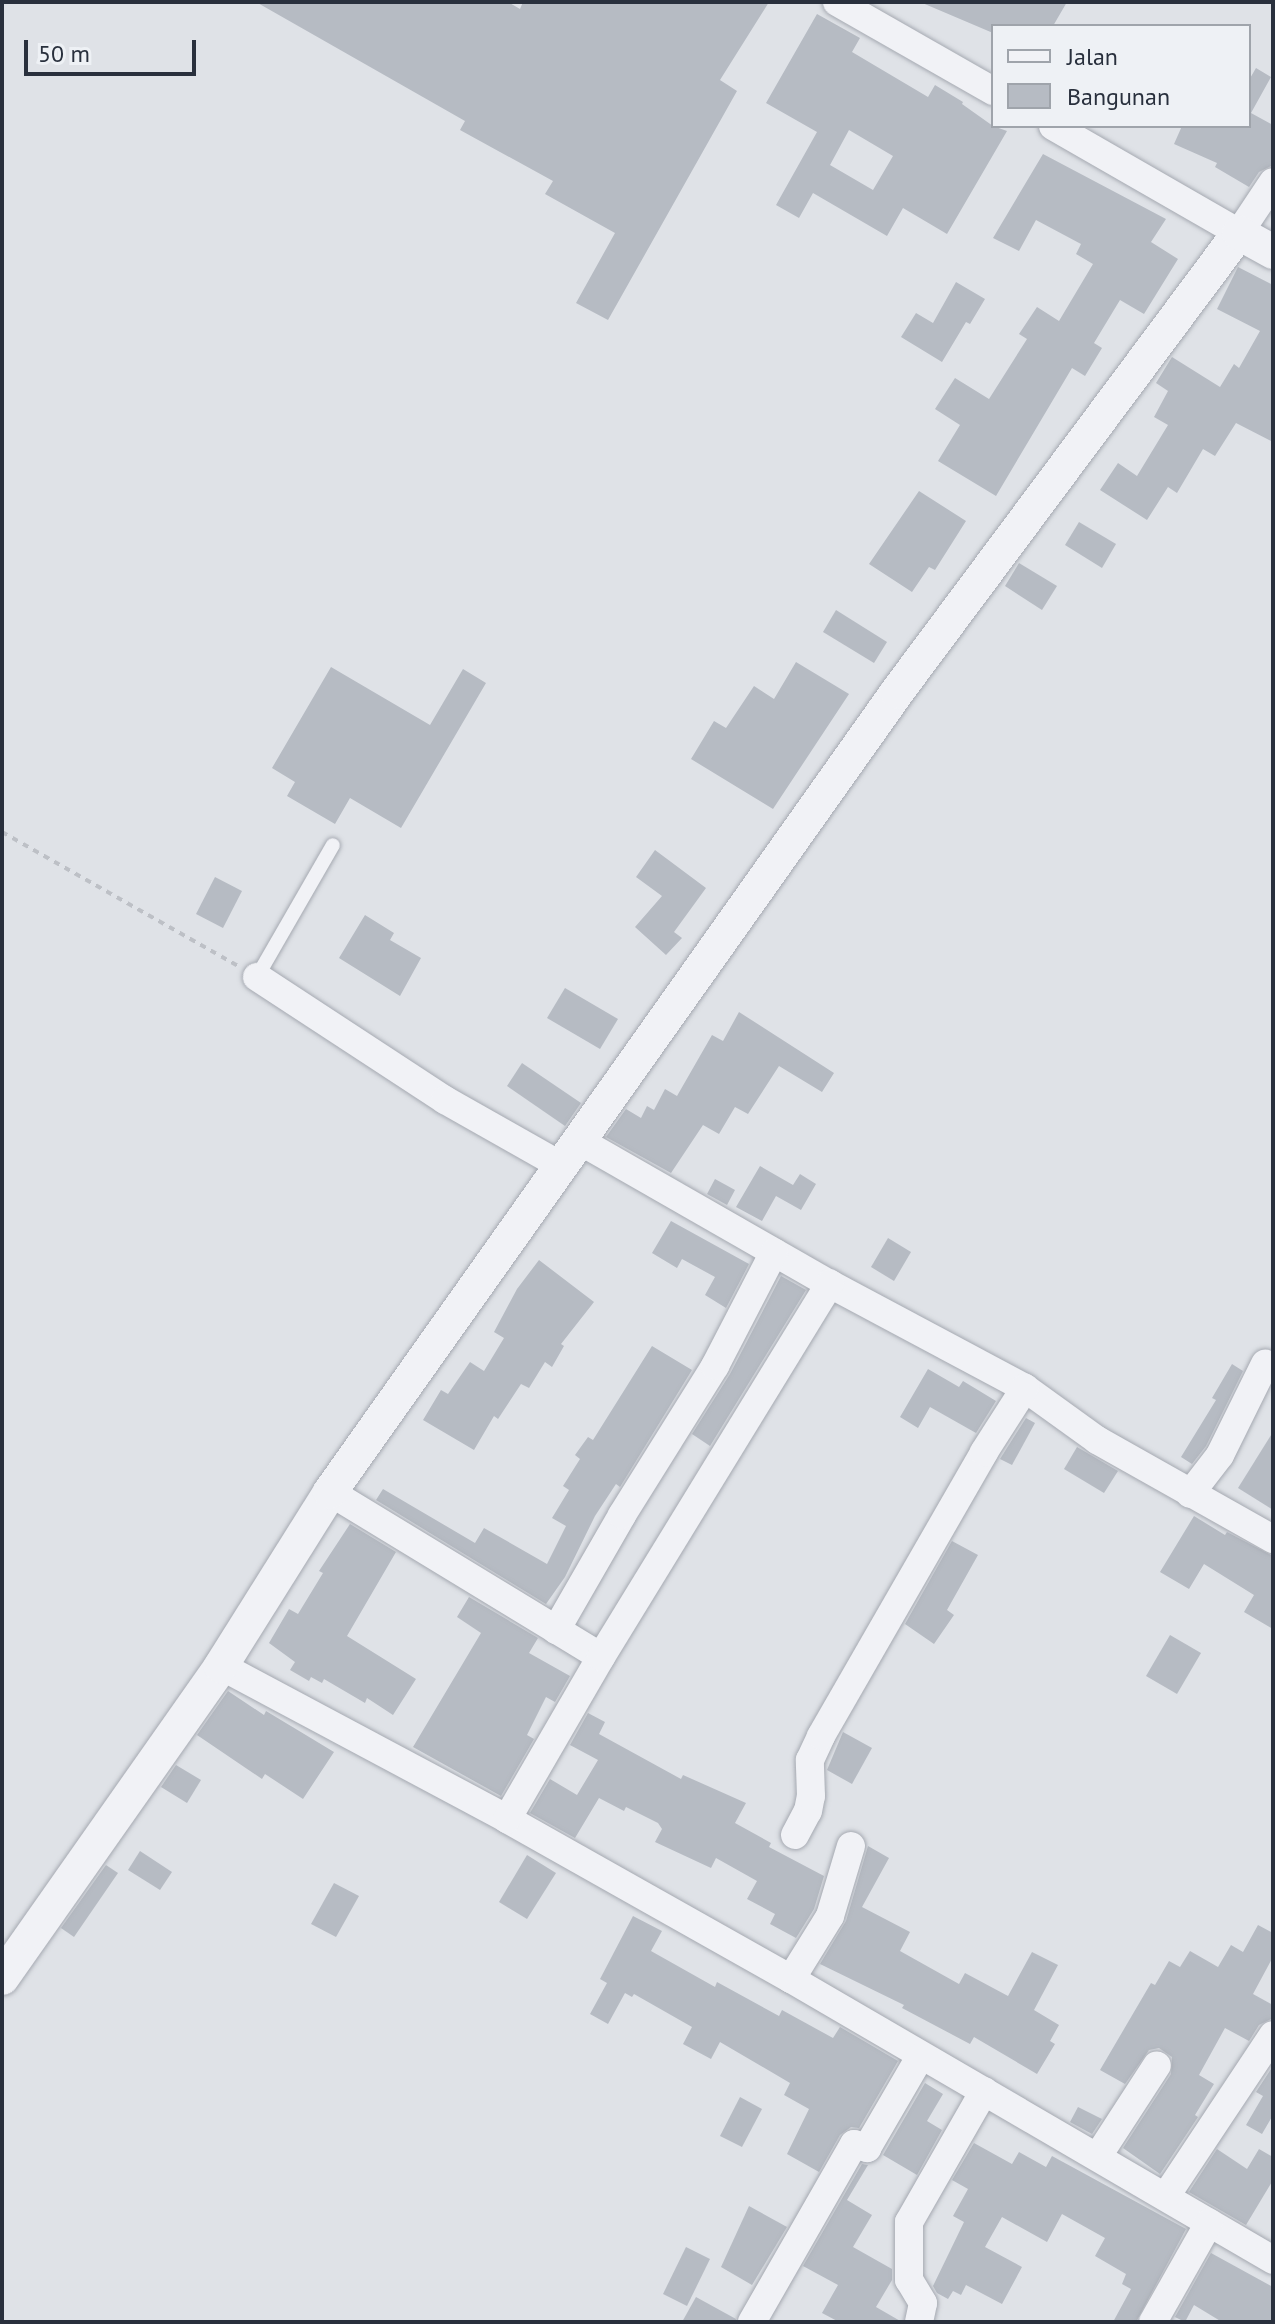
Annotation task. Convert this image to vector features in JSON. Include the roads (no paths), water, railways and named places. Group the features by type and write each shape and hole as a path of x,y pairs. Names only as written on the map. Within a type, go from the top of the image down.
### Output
{"street":[{"path":"837,2 991,90"},
{"path":"1056,128 1273,252"},
{"path":"2,1978 221,1666 330,1492 897,692 1239,233 1273,182"},
{"path":"257,977 445,1100 570,1153 774,1252 1025,1388 1097,1440 1273,1539"},
{"path":"556,1630 622,1515 715,1366 774,1252"},
{"path":"507,1819 601,1657 830,1284"},
{"path":"1190,1494 1220,1455 1265,1364"},
{"path":"795,1835 808,1811 811,1796 807,1774 821,1736 984,1452 1025,1388"},
{"path":"330,1492 601,1657"},
{"path":"221,1666 507,1819 791,1979 920,2057 1098,2156 1273,2260"},
{"path":"791,1979 830,1916 851,1846"},
{"path":"1166,2196 1273,2035"},
{"path":"752,2322 854,2144 867,2148 920,2057"},
{"path":"1098,2156 1157,2065"},
{"path":"919,2322 923,2303 909,2280 909,2222 984,2091"},
{"path":"1153,2322 1209,2223"}],"lane":[{"path":"257,977 333,845"}]}
